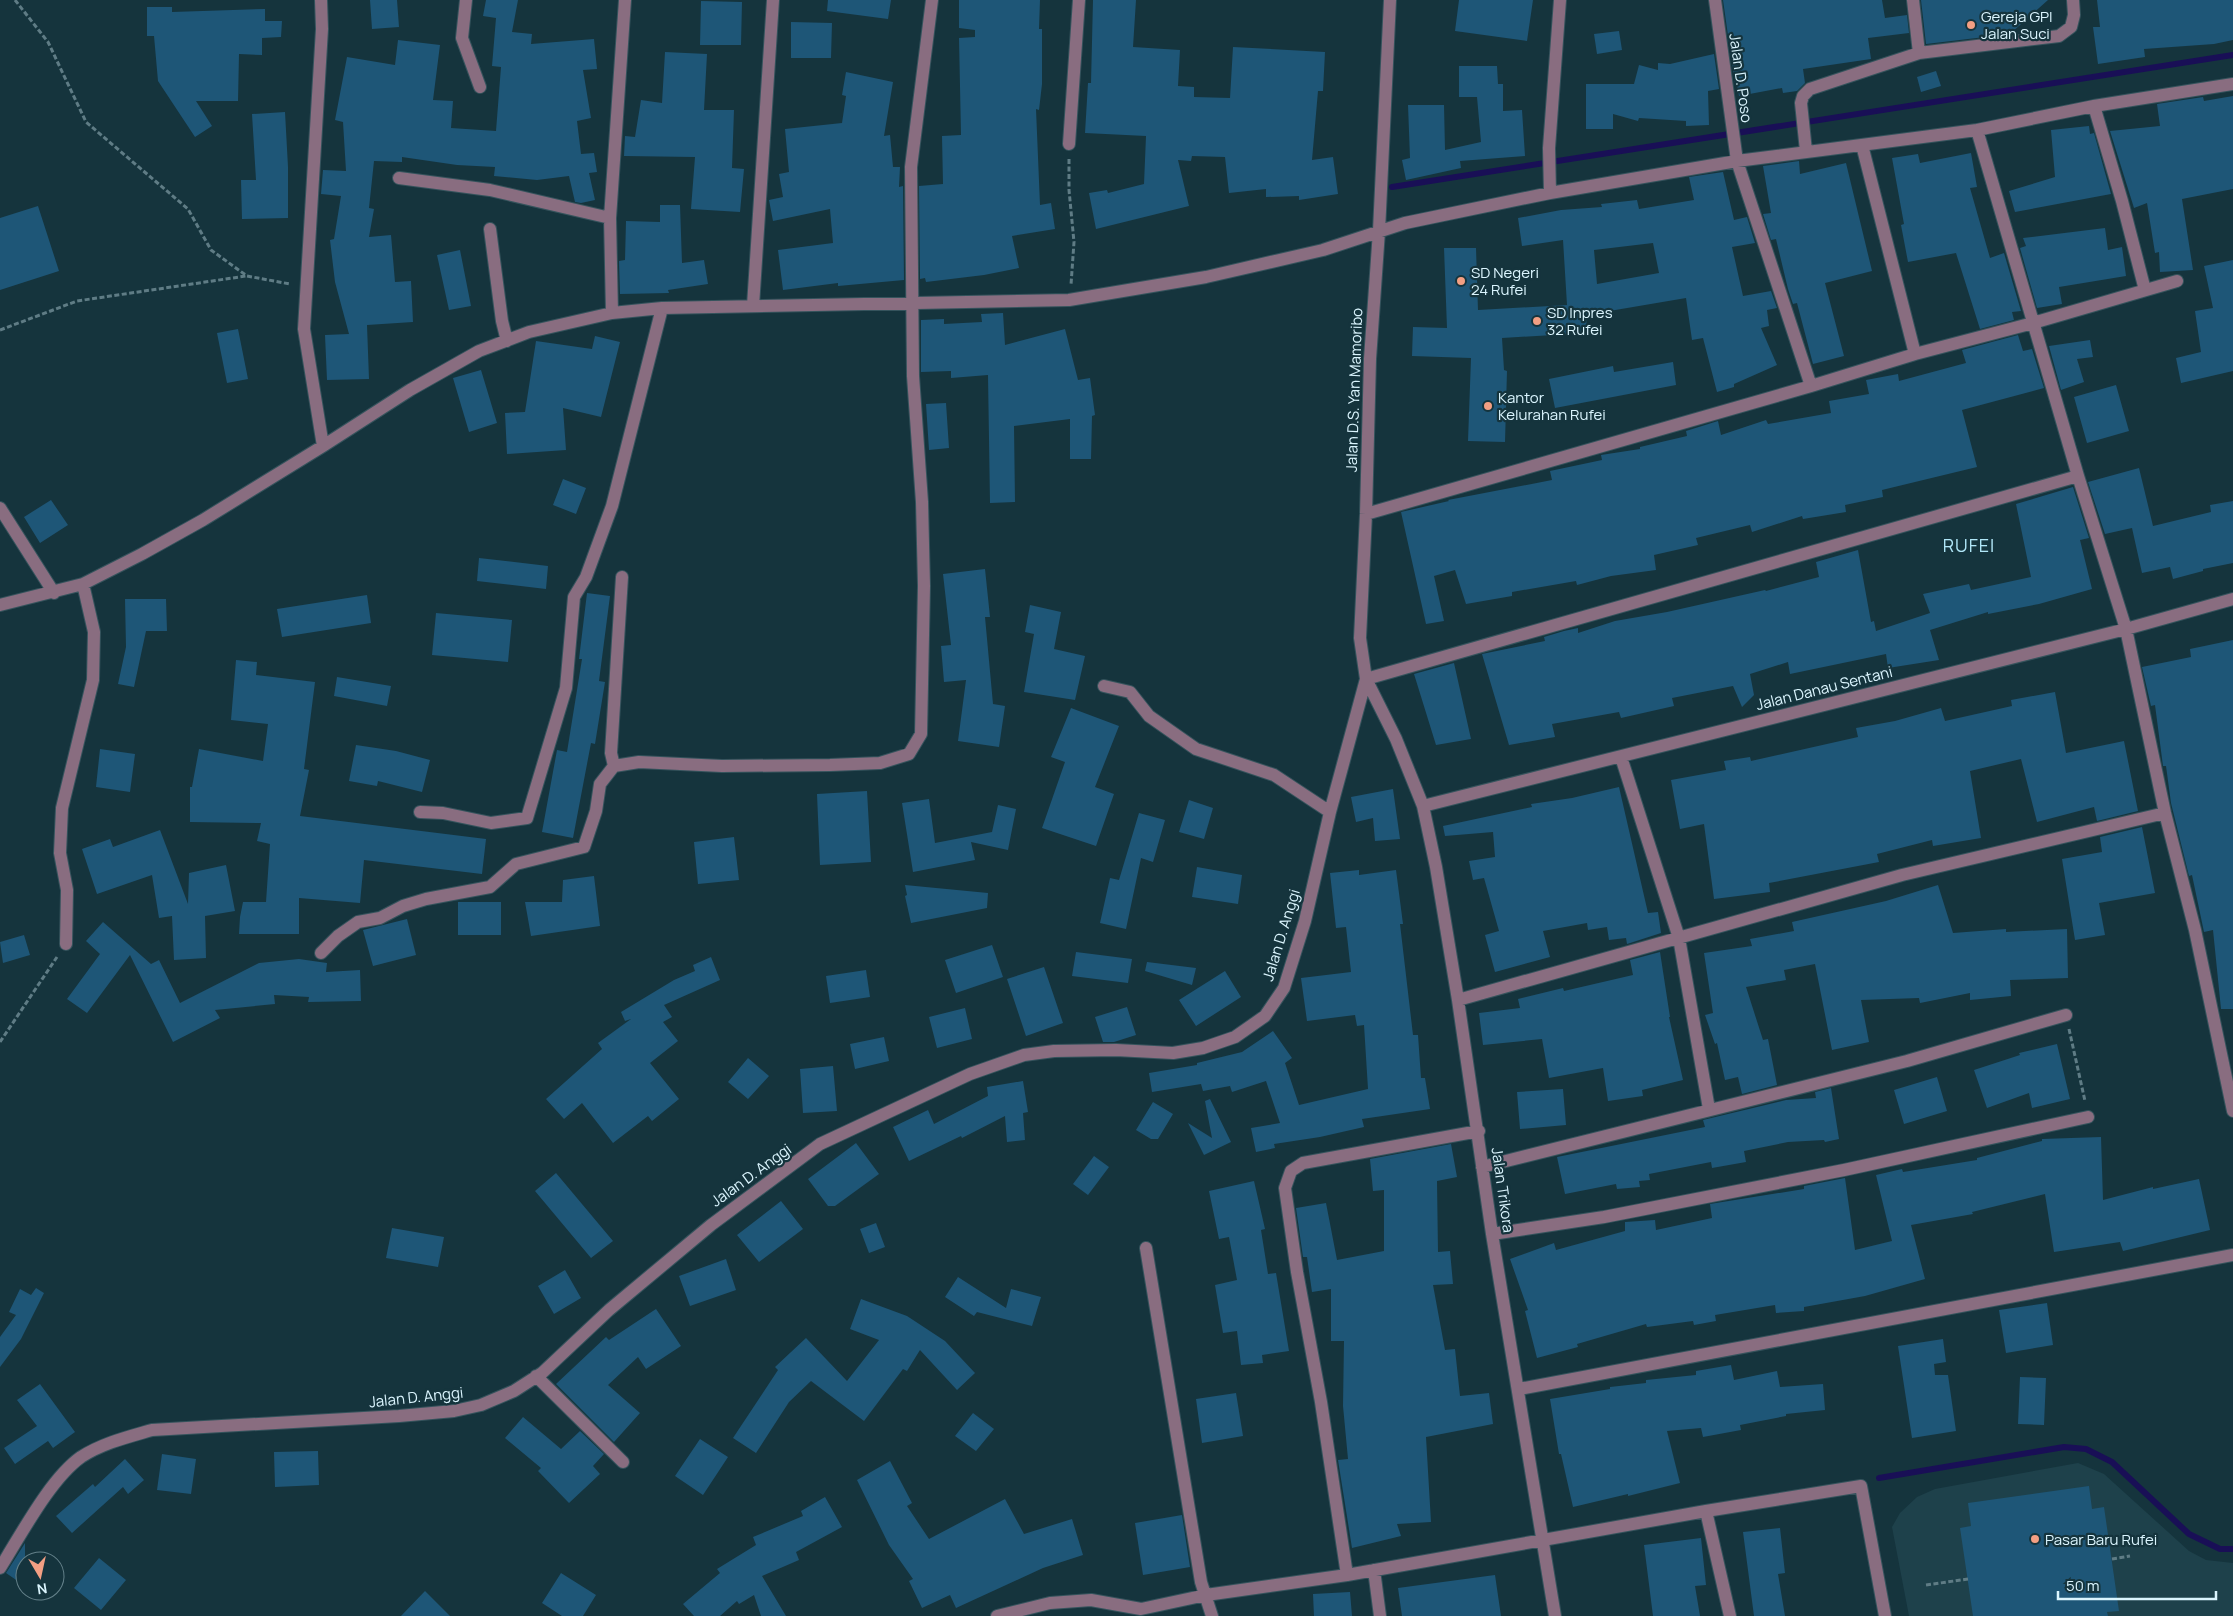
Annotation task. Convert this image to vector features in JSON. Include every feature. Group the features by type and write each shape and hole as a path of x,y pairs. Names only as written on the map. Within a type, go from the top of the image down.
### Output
{"street":[{"path":"322,0 322,29 304,329 323,446"},
{"path":"466,0 462,38 480,87"},
{"path":"612,313 610,218 625,0"},
{"path":"753,306 773,0"},
{"path":"321,953 338,936 358,922 380,918 403,906 490,887 516,864 584,847 596,811 600,784 614,766 639,762 722,766 880,763 909,754 921,734 924,586 922,502 912,376 911,167 932,0"},
{"path":"1069,144 1078,0"},
{"name":"Jalan D.S. Yan Mamoribo","path":"1390,0 1380,231 1370,359 1366,514 1360,638 1366,679 1410,772"},
{"path":"1550,193 1549,148 1560,0"},
{"name":"Jalan D. Poso","path":"1715,0 1736,161 1811,386"},
{"path":"1913,0 1919,53"},
{"path":"1806,151 1801,103 1803,96 1818,85 1919,53 2059,36 2072,27 2074,15 2073,0"},
{"path":"0,605 84,584 203,520 410,390 479,351 529,332 612,313 662,308 1069,300 1206,277 1323,250 1380,231 1445,213 1550,193 1736,161 1977,130 2094,106 2233,84"},
{"path":"2094,106 2122,201 2145,290"},
{"path":"1977,130 2078,476 2126,629 2165,813 2195,930 2233,1111"},
{"path":"1862,145 1915,354"},
{"path":"399,178 490,190 610,218"},
{"path":"490,229 506,341"},
{"path":"1366,514 1811,386 1915,354 2033,323 2177,281"},
{"path":"420,812 443,813 491,824 527,818 566,688 574,597 586,577 612,506 662,308"},
{"path":"1366,679 2078,476"},
{"path":"0,508 54,593"},
{"path":"614,766 611,753 622,577"},
{"path":"66,944 67,890 60,853 62,808 93,680 94,632 84,584"},
{"name":"Jalan Danau Sentani","path":"1423,806 2126,629 2233,599"},
{"name":"Jalan D. Anggi","path":"0,1568 55,1483 81,1458 114,1440 152,1430 296,1423 454,1411 482,1405 514,1391 536,1376 609,1310 711,1225 820,1144 970,1074 1024,1055 1054,1051 1090,1050 1173,1053 1203,1048 1235,1037 1265,1016 1284,988 1305,921 1330,812 1366,679"},
{"path":"1104,686 1130,692 1149,716 1196,749 1274,775 1330,812"},
{"path":"1621,757 1679,938 1709,1109"},
{"name":"Jalan Trikora","path":"1410,772 1423,806 1458,1000 1479,1131 1492,1234 1555,1616"},
{"path":"1458,1000 1902,875 2165,813"},
{"path":"1482,1166 1907,1061 2066,1015"},
{"path":"1492,1234 1604,1217 1844,1170 2088,1117"},
{"path":"1347,1575 1321,1402 1297,1272 1285,1188 1291,1171 1303,1163 1479,1131"},
{"path":"1146,1248 1201,1582 1212,1616"},
{"path":"1519,1389 2233,1255"},
{"path":"536,1376 623,1462"},
{"path":"997,1616 1050,1603 1091,1600 1142,1609 1206,1595 1347,1575 1706,1510 1862,1486 1885,1616"},
{"path":"1706,1510 1730,1616"},
{"path":"1374,1570 1380,1616"}],"path":[{"path":"15,0 48,42 86,122 188,209 211,250 247,276"},
{"path":"1069,144 1068,190 1074,242 1069,300"},
{"path":"0,330 77,301 247,276 306,287"},
{"path":"0,1042 66,944"},
{"path":"2066,1015 2088,1117"},
{"path":"2112,1559 2130,1556"},
{"path":"1926,1586 1968,1580"}],"shaded area":[{"name":"Pasar Baru Rufei","path":"2078,1463 2104,1474 2189,1551 2206,1560 2233,1563 2233,1616 1909,1616 1892,1527 1900,1513 1917,1497 1935,1489"}],"building":[{"path":"370,0 397,0 399,27 372,29"},
{"path":"486,0 518,0 512,32 532,34 531,44 594,39 597,69 583,70 591,118 577,121 581,154 594,153 597,172 589,173 595,200 581,203 575,202 569,176 537,180 494,176 495,167 457,165 402,157 402,162 374,161 369,208 374,209 369,237 391,235 395,282 411,281 413,322 367,325 369,379 327,380 325,335 349,334 335,282 330,240 334,239 341,196 321,194 323,170 346,171 343,122 335,120 347,57 395,65 398,40 440,45 433,100 453,101 451,128 496,131 501,67 492,66 496,18 483,16"},
{"path":"828,0 891,0 888,19 827,11"},
{"path":"959,0 1040,0 1039,29 1042,29 1042,84 1039,110 1036,109 1040,205 1051,203 1055,229 1012,236 1019,268 984,275 926,282 925,278 920,279 919,186 943,184 942,136 961,135 959,38 975,37 975,30 959,28"},
{"path":"1093,0 1136,0 1133,47 1180,50 1178,86 1194,87 1194,97 1230,98 1233,47 1325,52 1323,91 1318,91 1312,160 1333,157 1338,194 1299,200 1299,196 1266,197 1266,189 1229,193 1225,157 1192,156 1191,161 1178,160 1189,206 1096,229 1089,193 1107,190 1108,193 1144,184 1146,136 1085,133 1088,83 1091,83"},
{"path":"1459,0 1533,0 1527,41 1455,31"},
{"path":"1723,0 1882,0 1885,18 1907,15 1909,33 1868,38 1871,59 1803,69 1805,83 1797,91 1783,93 1782,88 1739,96 1737,85 1735,85"},
{"name":"Gereja GPI Jalan Suci","path":"1921,0 2048,0 2010,34 1926,44"},
{"path":"2097,0 2233,0 2233,40 2214,44 2144,49 2145,57 2098,64 2093,27 2100,27"},
{"path":"701,1 742,2 741,45 700,45"},
{"path":"147,7 172,7 172,12 265,9 265,21 282,21 281,37 262,38 262,55 239,54 238,101 196,101 212,126 195,137 158,81 154,36 147,36"},
{"path":"791,22 832,23 831,58 791,58"},
{"path":"1619,31 1622,50 1597,54 1594,34"},
{"path":"665,52 707,54 704,110 734,110 732,168 744,169 740,212 691,209 695,157 624,156 625,136 635,137 641,100 662,103"},
{"path":"1714,54 1719,89 1708,91 1709,125 1686,126 1686,121 1639,118 1638,121 1613,114 1613,129 1586,129 1586,84 1634,84 1639,65 1658,70 1658,63 1670,64"},
{"path":"1459,66 1497,66 1498,84 1503,84 1503,111 1522,110 1525,156 1460,161 1461,168 1406,180 1402,160 1410,158 1408,105 1444,105 1445,150 1481,142 1477,97 1459,97"},
{"path":"1936,71 1941,86 1921,92 1917,77"},
{"path":"846,72 893,82 884,136 890,135 893,167 900,167 899,187 903,186 904,280 838,286 838,283 783,290 778,250 833,243 830,209 773,221 769,200 783,197 779,174 789,172 785,129 842,123 846,96 842,95"},
{"path":"2233,96 2233,189 2182,199 2193,270 2160,272 2159,252 2155,253 2147,203 2134,208 2110,131 2160,126 2157,104 2203,97 2204,101"},
{"path":"285,112 288,218 242,219 241,180 256,180 252,114"},
{"path":"2089,126 2090,134 2094,133 2111,194 2015,212 2009,191 2055,177 2051,130"},
{"path":"1971,153 1977,187 1970,188 1990,258 2004,253 2021,311 2012,312 2014,320 1980,329 1956,253 1908,262 1901,225 1904,224 1892,158 1918,154 1920,163"},
{"path":"1799,161 1800,174 1846,163 1872,271 1825,283 1844,356 1813,364 1797,303 1793,304 1788,289 1776,239 1771,240 1763,214 1771,213 1763,166"},
{"path":"1723,172 1734,220 1747,217 1755,243 1732,247 1743,296 1771,291 1777,308 1767,310 1769,326 1761,328 1777,365 1734,384 1734,387 1717,392 1703,338 1692,340 1686,298 1586,315 1587,333 1502,338 1504,370 1507,371 1505,442 1468,441 1471,358 1412,356 1413,327 1447,328 1444,248 1476,248 1478,310 1567,305 1563,240 1522,246 1518,218 1561,210 1602,207 1601,204 1637,200 1639,209 1694,200 1689,177","holes":["1653,243 1659,273 1597,284 1594,250"]},
{"path":"660,205 680,205 682,263 704,260 708,284 668,290 669,293 620,294 619,261 625,260 626,221 660,222"},
{"path":"38,206 59,271 0,290 0,218"},
{"path":"2105,228 2108,250 2122,247 2126,276 2059,287 2062,304 2037,308 2020,248 2026,246 2023,238"},
{"path":"460,250 471,306 449,310 437,255"},
{"path":"2233,260 2233,371 2181,383 2176,358 2201,352 2195,311 2213,308 2204,266"},
{"path":"1003,313 1005,345 1065,329 1078,380 1090,378 1095,415 1092,416 1091,459 1070,459 1070,419 1014,426 1015,502 990,503 988,375 951,378 951,371 921,372 921,320 944,319 944,324 982,322 981,314"},
{"path":"238,329 248,379 227,383 217,333"},
{"path":"2018,335 2023,351 2032,349 2044,388 1962,410 1977,467 1882,490 1883,497 1845,505 1846,512 1803,519 1802,516 1752,532 1750,525 1696,538 1698,545 1654,555 1656,570 1611,576 1577,585 1576,581 1512,592 1512,596 1466,604 1455,570 1434,576 1444,621 1426,624 1401,512 1448,500 1552,480 1550,471 1602,460 1601,455 1640,449 1640,447 1687,436 1686,431 1718,421 1721,435 1766,420 1768,424 1831,413 1829,401 1869,394 1866,380 1898,374 1899,381 1966,363 1962,350"},
{"path":"595,336 620,342 601,417 563,408 566,450 507,454 505,413 525,412 536,341 592,349"},
{"path":"2090,340 2093,357 2077,359 2084,382 2061,390 2049,346"},
{"path":"1673,362 1676,385 1555,408 1549,379 1613,366 1614,372"},
{"path":"481,370 497,423 469,432 453,378"},
{"path":"2116,385 2129,431 2087,443 2074,397"},
{"path":"946,403 949,448 929,450 926,404"},
{"path":"2139,468 2153,526 2211,512 2210,505 2233,501 2233,563 2203,569 2203,571 2173,579 2170,567 2142,573 2132,528 2105,534 2088,482"},
{"path":"563,479 586,488 576,514 553,505"},
{"path":"2073,487 2089,538 2080,540 2092,589 2039,604 1988,614 1988,612 1930,630 1939,660 1888,668 1886,654 1790,674 1788,662 1750,674 1754,695 1742,707 1733,686 1672,698 1674,706 1621,718 1619,712 1552,724 1555,737 1509,745 1482,654 1545,641 1544,637 1564,631 1578,628 1578,633 1615,621 1766,591 1819,577 1816,562 1858,550 1871,622 1874,621 1876,631 1930,613 1923,594 1969,584 1971,590 2031,577 2016,504"},
{"path":"51,500 68,525 40,543 24,517"},
{"path":"479,558 548,566 546,589 477,581"},
{"path":"985,569 990,617 985,617 993,704 1005,706 999,747 958,741 966,680 944,682 941,646 951,645 943,574"},
{"path":"587,593 610,596 599,681 605,682 595,744 591,743 573,838 542,832 557,750 567,752 582,659 579,659"},
{"path":"367,595 371,623 282,637 277,609"},
{"path":"125,599 166,599 167,631 146,631 134,687 118,684 126,647"},
{"path":"1030,605 1061,612 1054,649 1085,656 1075,700 1024,692 1034,634 1025,632"},
{"path":"436,613 512,620 508,662 432,655"},
{"path":"2233,640 2233,1009 2221,1009 2213,930 2204,932 2192,875 2189,876 2171,803 2166,766 2163,766 2155,705 2151,706 2142,667 2191,657 2190,649"},
{"path":"236,660 257,662 256,675 315,682 304,769 309,770 300,816 486,839 482,874 364,860 360,903 299,898 299,934 239,934 243,902 266,902 270,844 257,841 261,823 190,822 190,787 192,787 199,749 263,761 268,724 231,720"},
{"path":"1454,663 1471,739 1436,745 1414,674"},
{"path":"337,677 391,686 387,706 334,696"},
{"path":"2055,692 2066,753 2124,741 2138,811 2097,821 2094,807 2037,822 2021,759 1970,771 1981,838 1933,846 1932,840 1877,854 1879,862 1769,883 1770,892 1714,899 1704,824 1680,829 1671,780 1726,770 1724,761 1750,757 1751,761 1858,737 1856,728 1895,721 1941,708 1945,721 2012,706 2011,700"},
{"path":"1071,708 1119,726 1095,787 1114,794 1096,846 1042,828 1065,762 1051,757"},
{"path":"356,745 396,751 430,760 422,792 378,781 377,786 349,781"},
{"path":"100,749 135,754 130,792 96,787"},
{"path":"1619,787 1648,913 1658,912 1661,933 1627,944 1626,938 1609,940 1607,927 1588,930 1587,923 1543,931 1550,957 1495,972 1485,935 1499,931 1484,878 1473,880 1469,861 1495,857 1493,832 1445,836 1443,826 1532,807 1531,804 1572,798"},
{"path":"1393,789 1400,839 1375,841 1373,818 1356,822 1351,797"},
{"path":"867,791 871,862 820,865 817,794"},
{"path":"929,799 935,843 992,832 998,805 1016,809 1008,850 971,842 975,860 913,872 902,803"},
{"path":"1189,800 1213,808 1204,839 1179,832"},
{"path":"1139,813 1165,820 1153,862 1141,858 1126,929 1100,923 1110,878 1119,880"},
{"path":"2142,827 2155,893 2099,903 2105,935 2075,940 2062,859 2102,852 2100,837"},
{"path":"160,830 188,904 189,873 226,865 235,911 205,916 206,958 174,960 172,916 159,918 152,875 97,894 82,849 110,839 113,847"},
{"path":"734,837 739,880 698,884 694,842"},
{"path":"1197,867 1242,875 1238,904 1192,897"},
{"path":"1359,870 1359,875 1396,870 1403,924 1400,924 1413,1035 1418,1035 1421,1078 1425,1078 1430,1109 1362,1119 1364,1127 1320,1137 1274,1144 1275,1148 1256,1152 1251,1128 1280,1123 1266,1081 1232,1092 1230,1086 1203,1091 1201,1084 1152,1092 1149,1073 1197,1065 1197,1063 1242,1052 1273,1031 1292,1058 1285,1063 1299,1105 1368,1089 1364,1025 1357,1026 1355,1015 1307,1021 1301,978 1351,972 1346,927 1336,928 1330,873"},
{"path":"594,876 600,926 531,936 525,902 562,902 563,880"},
{"path":"905,885 988,893 987,908 911,923 905,896 907,895"},
{"path":"1938,885 1953,933 2006,929 2006,932 2067,929 2068,978 2010,980 2011,996 1970,1000 1970,993 1920,1003 1919,998 1861,1000 1869,1042 1832,1050 1815,964 1784,970 1786,980 1746,987 1763,1040 1768,1039 1777,1085 1742,1094 1738,1077 1725,1080 1717,1043 1715,1044 1705,1015 1713,1013 1704,953 1752,946 1750,939 1794,931 1792,922 1886,901"},
{"path":"458,902 501,902 501,935 458,935"},
{"path":"407,919 416,955 373,966 363,930"},
{"path":"103,922 151,964 159,960 180,1003 259,963 299,959 327,963 326,972 360,970 361,1001 308,1002 309,997 274,995 275,1004 215,1010 220,1018 173,1042 130,955 87,1013 67,999 100,954 86,941"},
{"path":"24,935 30,955 3,963 0,942"},
{"path":"992,945 1003,977 956,993 945,960"},
{"path":"1076,952 1132,959 1128,983 1072,976"},
{"path":"1660,952 1669,1017 1683,1080 1642,1090 1643,1096 1608,1101 1603,1068 1549,1078 1542,1039 1483,1045 1479,1013 1520,1008 1518,999 1563,988 1564,991 1633,975 1630,960"},
{"path":"711,957 720,980 664,1005 672,1017 663,1022 678,1041 650,1063 679,1099 652,1121 648,1116 613,1143 582,1103 564,1119 546,1099 602,1049 598,1043 631,1019 625,1021 621,1012 674,980 695,971 693,965"},
{"path":"1147,962 1196,968 1192,985 1145,971"},
{"path":"1044,967 1063,1023 1026,1036 1007,979"},
{"path":"866,970 870,997 830,1003 826,976"},
{"path":"1225,971 1241,997 1196,1026 1179,1000"},
{"path":"1127,1007 1136,1035 1114,1042 1103,1042 1095,1017"},
{"path":"965,1008 972,1039 937,1048 929,1017"},
{"path":"884,1037 889,1061 855,1069 850,1044"},
{"path":"2057,1044 2070,1099 2032,1108 2029,1093 1987,1108 1974,1070 2020,1055 2019,1053"},
{"path":"748,1058 769,1076 748,1099 728,1082"},
{"path":"833,1066 837,1111 803,1113 800,1069"},
{"path":"1937,1077 1947,1111 1904,1124 1894,1090"},
{"path":"1023,1081 1028,1112 1023,1113 1025,1140 1007,1142 1005,1116 962,1138 961,1136 909,1161 893,1127 928,1110 934,1124 988,1096 987,1087"},
{"path":"1831,1088 1839,1139 1825,1142 1824,1140 1788,1142 1744,1151 1746,1162 1712,1168 1711,1162 1649,1174 1650,1180 1639,1181 1640,1187 1617,1189 1616,1184 1565,1194 1557,1157 1705,1127 1703,1120 1786,1100 1816,1098 1815,1092"},
{"path":"1563,1089 1566,1125 1520,1129 1517,1092"},
{"path":"1210,1099 1231,1142 1204,1155 1188,1123 1212,1138 1205,1101"},
{"path":"1153,1102 1173,1114 1158,1139 1151,1139 1136,1130"},
{"path":"2101,1137 2103,1200 2153,1187 2153,1189 2199,1179 2210,1230 2123,1251 2120,1242 2054,1252 2045,1194 1972,1212 1973,1214 1911,1225 1925,1279 1865,1296 1804,1307 1804,1311 1776,1313 1775,1305 1715,1315 1716,1321 1694,1325 1693,1321 1647,1327 1646,1324 1577,1344 1578,1347 1537,1358 1525,1311 1528,1310 1510,1259 1554,1243 1556,1250 1625,1231 1625,1222 1655,1220 1656,1230 1712,1218 1710,1204 1804,1189 1804,1186 1845,1178 1855,1250 1892,1241 1876,1175 1902,1169 1903,1172 1977,1160 1977,1158 2042,1141 2042,1139"},
{"path":"856,1143 879,1174 835,1206 828,1206 808,1179"},
{"path":"1451,1144 1457,1177 1437,1181 1438,1252 1450,1251 1453,1284 1433,1285 1445,1350 1455,1349 1460,1396 1489,1393 1493,1424 1426,1437 1431,1522 1397,1524 1401,1536 1352,1548 1338,1460 1348,1459 1343,1406 1344,1341 1331,1341 1331,1289 1312,1292 1307,1257 1303,1257 1296,1208 1326,1203 1337,1260 1384,1251 1384,1190 1373,1191 1370,1159"},
{"path":"1094,1156 1109,1167 1088,1195 1073,1184"},
{"path":"556,1173 613,1241 591,1258 535,1191"},
{"path":"1254,1181 1265,1229 1261,1230 1268,1274 1276,1273 1289,1351 1262,1355 1263,1363 1241,1365 1237,1331 1223,1333 1215,1285 1237,1280 1229,1237 1219,1239 1209,1191"},
{"path":"781,1201 803,1229 759,1262 737,1235"},
{"path":"876,1223 885,1247 869,1253 860,1229"},
{"path":"392,1228 444,1237 438,1267 386,1258"},
{"path":"726,1259 736,1290 690,1306 679,1276"},
{"path":"565,1270 581,1298 554,1314 538,1286"},
{"path":"958,1277 1006,1308 1011,1289 1041,1297 1032,1326 977,1312 974,1316 945,1297"},
{"path":"36,1288 44,1293 21,1339 0,1367 0,1337 16,1315 9,1312 20,1289 31,1295"},
{"path":"861,1299 907,1316 945,1341 975,1373 957,1390 920,1350 907,1371 903,1369 864,1421 811,1381 789,1402 756,1453 733,1438 778,1370 775,1367 806,1338 847,1381 879,1340 850,1329"},
{"path":"2047,1303 2053,1345 2006,1353 1999,1310"},
{"path":"656,1309 681,1346 646,1369 638,1357 608,1385 640,1413 614,1442 556,1384 606,1337 609,1340"},
{"path":"1943,1339 1946,1362 1934,1364 1935,1375 1948,1375 1956,1431 1912,1438 1898,1346"},
{"path":"1731,1365 1734,1380 1777,1371 1780,1387 1823,1384 1825,1410 1786,1414 1786,1416 1740,1425 1741,1430 1703,1437 1701,1428 1667,1431 1680,1483 1573,1507 1561,1454 1559,1454 1550,1399 1610,1389 1610,1387 1646,1383 1646,1380 1696,1375 1696,1371"},
{"path":"2020,1377 2046,1378 2044,1425 2018,1424"},
{"path":"40,1384 75,1432 53,1448 48,1441 15,1464 4,1448 37,1426 17,1400"},
{"path":"1236,1393 1243,1436 1202,1443 1196,1399"},
{"path":"973,1413 994,1429 976,1451 955,1436"},
{"path":"523,1417 561,1449 580,1431 604,1454 593,1466 600,1474 569,1503 538,1471 541,1468 505,1438"},
{"path":"700,1439 728,1457 703,1495 675,1476"},
{"path":"318,1451 319,1485 275,1487 274,1452"},
{"path":"162,1454 196,1459 191,1494 157,1490"},
{"path":"125,1459 144,1480 128,1494 123,1487 72,1533 56,1516 93,1484 95,1487"},
{"path":"890,1461 912,1503 907,1506 929,1539 1005,1499 1024,1534 1072,1519 1083,1555 1043,1568 956,1608 950,1595 922,1608 909,1581 913,1579 889,1545 857,1480"},
{"path":"2089,1486 2092,1509 2104,1507 2119,1611 2107,1612 2108,1616 1973,1616 1960,1528 1971,1526 1968,1503"},
{"path":"825,1497 842,1527 796,1552 799,1560 762,1576 786,1616 761,1616 754,1595 739,1604 737,1601 720,1616 694,1616 683,1604 720,1573 717,1569 756,1545 753,1537 803,1516 801,1511"},
{"path":"1182,1515 1190,1567 1143,1575 1135,1523"},
{"path":"1780,1528 1785,1573 1778,1574 1785,1616 1754,1616 1743,1532"},
{"path":"1701,1538 1706,1585 1695,1586 1700,1616 1653,1616 1644,1545"},
{"path":"25,1543 25,1551 20,1551"},
{"path":"99,1558 126,1580 101,1610 74,1588"},
{"path":"15,1559 15,1579 6,1573"},
{"path":"561,1573 596,1595 583,1616 562,1616 542,1603"},
{"path":"1495,1575 1501,1616 1402,1616 1398,1588"},
{"path":"425,1591 450,1616 401,1616"},
{"path":"1350,1592 1352,1616 1314,1616 1313,1594"}],"waterway":[{"path":"1392,187 2233,55"},
{"path":"1879,1478 2064,1447 2086,1449 2112,1462 2189,1534 2220,1549 2233,1549"}],"place":[{"name":"Gereja GPI Jalan Suci","path":"1971,25"},
{"name":"SD Negeri 24 Rufei","path":"1461,281"},
{"name":"SD Inpres 32 Rufei","path":"1537,321"},
{"name":"Kantor Kelurahan Rufei","path":"1488,406"},
{"name":"Pasar Baru Rufei","path":"2035,1539"}],"district":[{"name":"RUFEI","path":"1969,545"}]}
